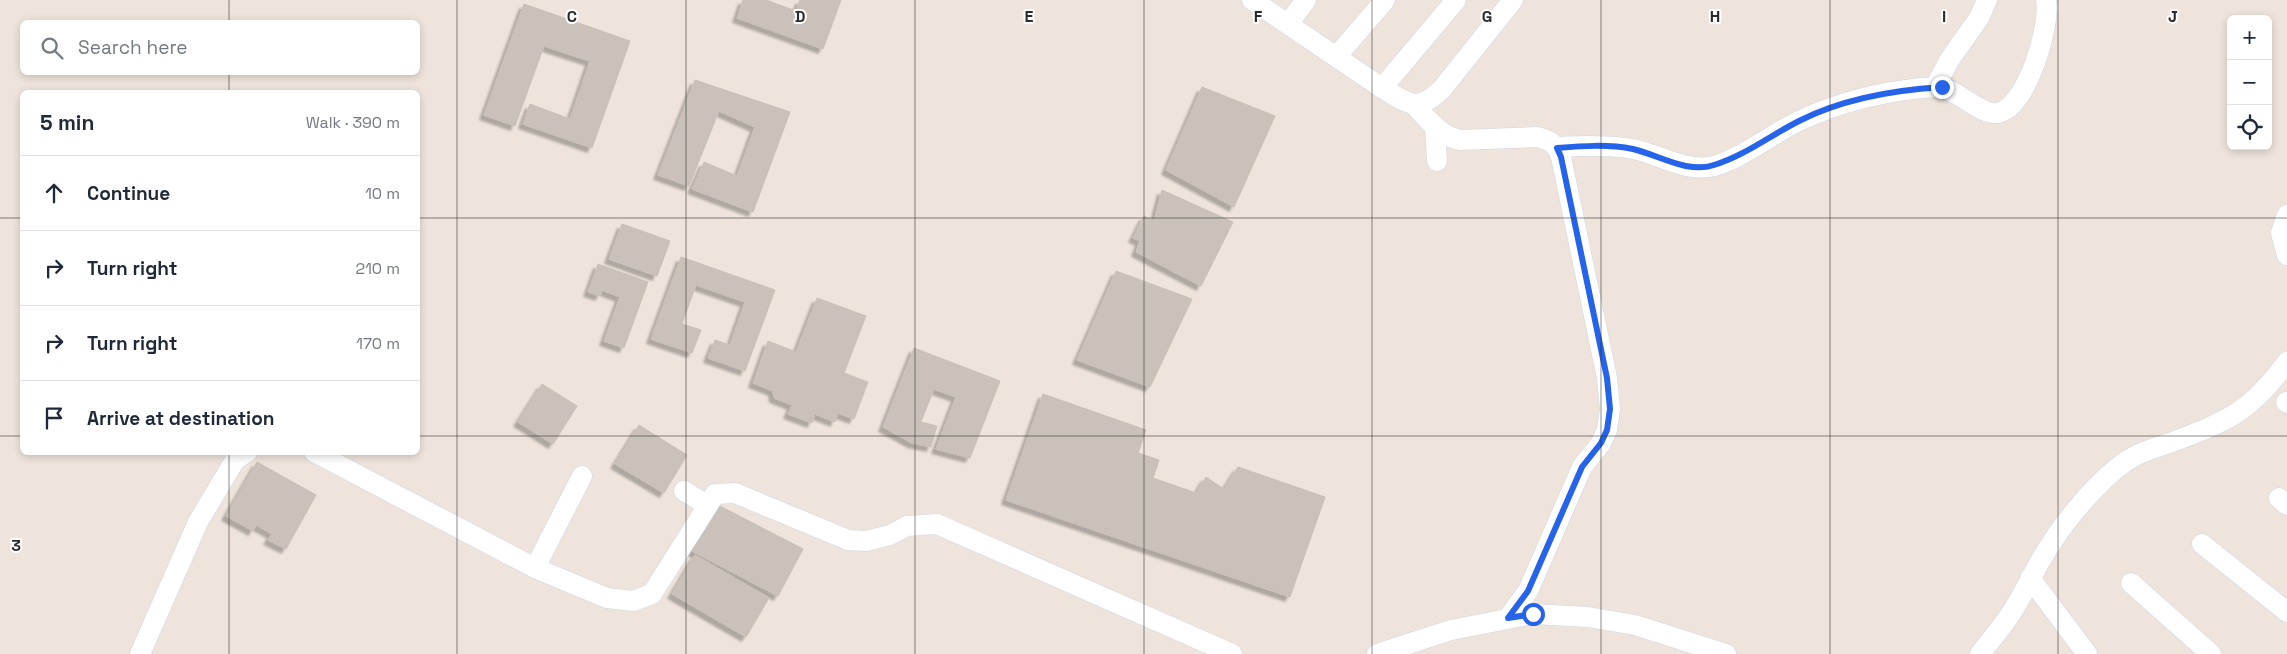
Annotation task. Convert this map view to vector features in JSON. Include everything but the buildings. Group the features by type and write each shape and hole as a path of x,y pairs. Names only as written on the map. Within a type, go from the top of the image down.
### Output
{"street":[{"path":"1252,0 1382,88 1414,105 1442,133 1460,140 1537,137 1548,140 1557,148 1561,157 1607,378 1610,409 1607,430 1601,443 1582,467 1528,591 1508,618"},
{"path":"1288,24 1306,0"},
{"path":"1336,57 1385,0"},
{"path":"1382,88 1456,0"},
{"path":"1414,105 1429,101 1442,89 1513,0"},
{"path":"1935,88 1950,59 1979,18 1987,0"},
{"path":"1557,148 1593,146 1634,150 1692,166 1713,166 1801,120 1844,102 1920,88 1942,87 1964,97 1985,112 1998,113 2018,99 2025,86 2038,55 2048,11 2046,0"},
{"path":"1435,126 1437,161"},
{"path":"2287,215 2281,233 2287,255"},
{"path":"1980,654 2010,614 2043,556 2100,483 2118,467 2144,450 2172,442 2224,421 2246,408 2269,387 2287,362"},
{"path":"140,654 198,522 235,460 242,455"},
{"path":"320,455 536,568 607,598 633,602 652,594 715,494 735,493 848,540 866,541 890,535 907,526 937,524 1232,654"},
{"path":"536,568 582,476"},
{"path":"684,491 708,506"},
{"path":"2202,544 2287,612"},
{"path":"2030,578 2087,654"},
{"path":"2131,583 2211,654"},
{"path":"1377,654 1451,630 1533,614 1588,617 1635,625 1726,654"}],"route":[{"path":"1533,614 1508,618 1528,591 1582,467 1601,443 1607,430 1610,409 1607,378 1561,157 1557,148 1593,146 1634,150 1692,166 1713,166 1732,158 1801,120 1844,102 1920,88 1942,87"}]}
